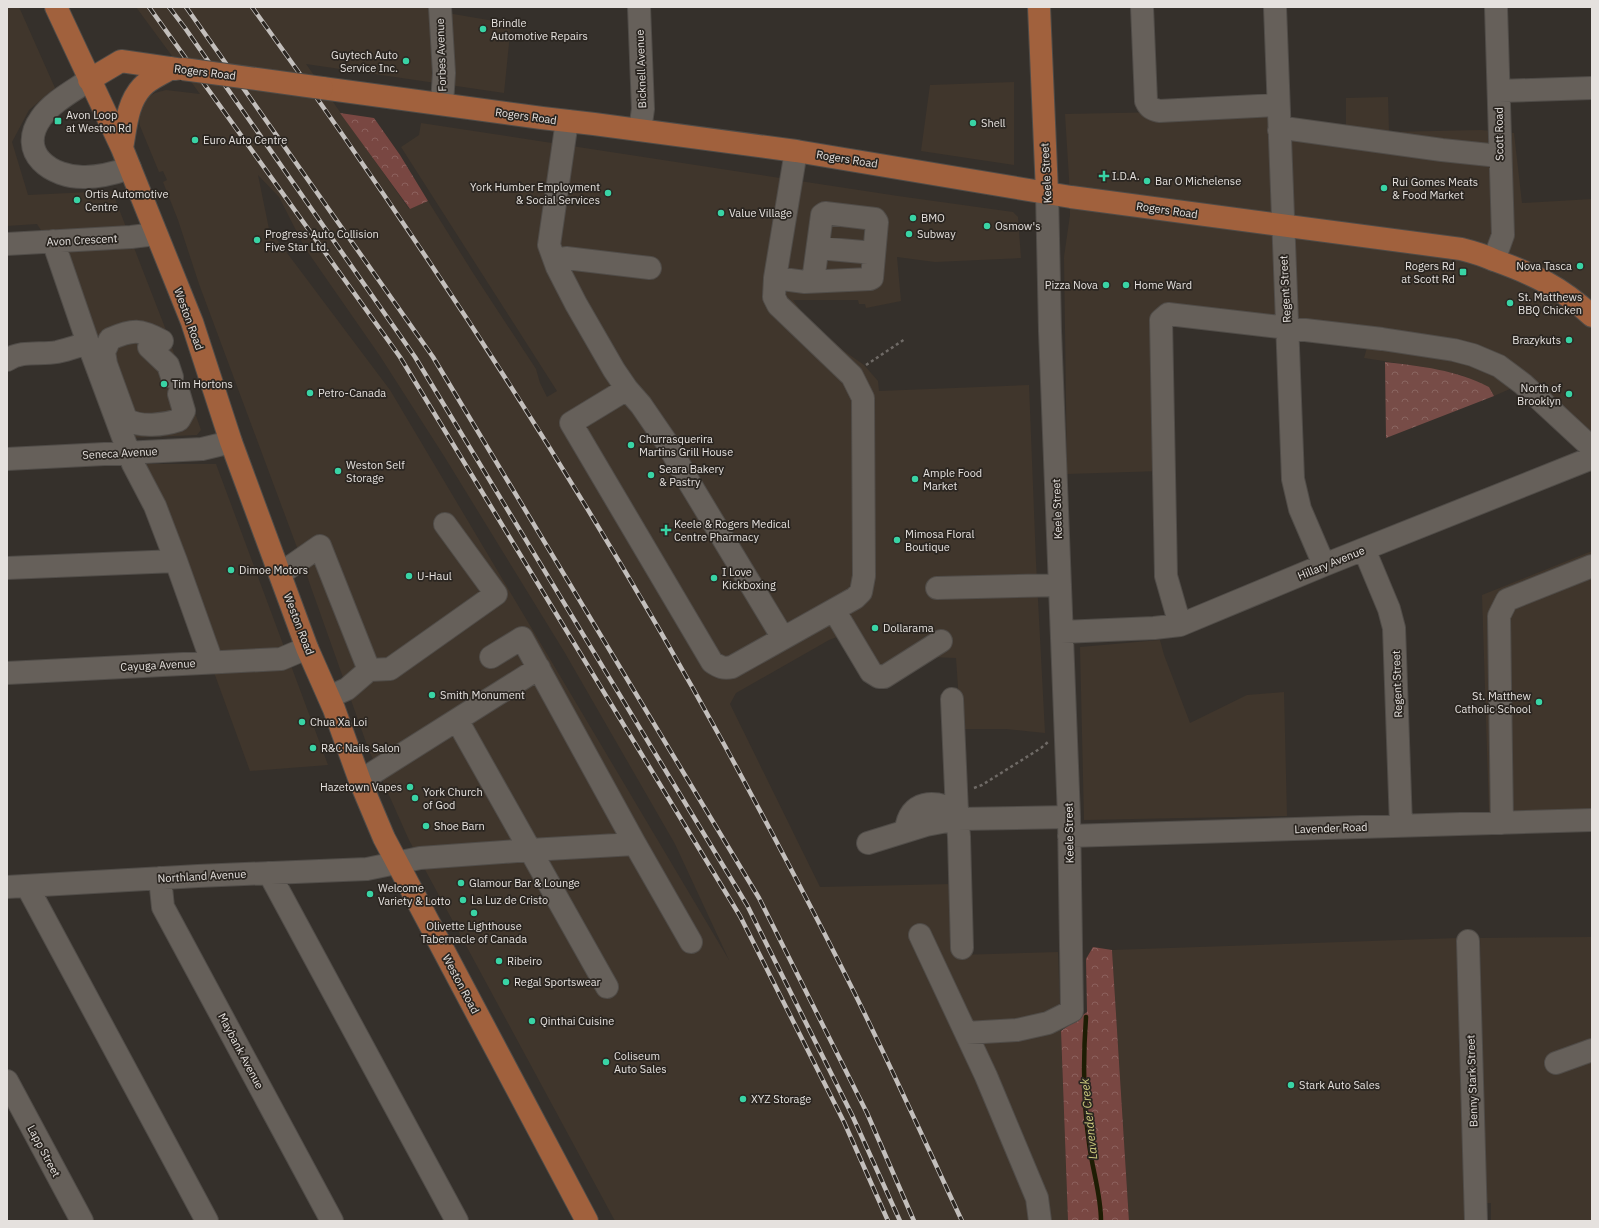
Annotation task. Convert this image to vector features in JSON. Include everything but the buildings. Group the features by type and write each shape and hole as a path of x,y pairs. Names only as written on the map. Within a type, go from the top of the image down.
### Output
{"main road":[{"name":"Weston Road","path":"56,7 126,158 192,322 231,442 307,648 329,697 360,781 384,838 396,864 587,1221"},
{"name":"Keele Street","path":"1039,7 1047,192"},
{"name":"Rogers Road","path":"89,80 122,61 796,151 1158,209 1462,249 1479,253 1537,277 1570,298 1592,316"},
{"path":"126,158 131,103 143,86 177,69"}],"street":[{"name":"Forbes Avenue","path":"440,7 444,73 442,104"},
{"name":"Bicknell Avenue","path":"639,7 643,109 640,130"},
{"path":"1142,7 1146,100 1148,106 1152,109 1159,111 1278,105"},
{"name":"Regent Street","path":"1275,7 1282,225 1293,479 1300,509 1324,565"},
{"name":"Scott Road","path":"1494,260 1503,235 1499,156 1499,91 1496,7"},
{"path":"89,80 64,97 41,118 34,129 32,139 36,155 51,169 60,173 83,178 108,175 126,158"},
{"path":"1499,91 1592,88"},
{"path":"567,121 549,245 555,260 576,304 614,370 627,389 641,405 667,443 783,638"},
{"path":"1279,130 1291,129 1442,150 1499,156"},
{"path":"627,389 571,423 712,662 719,667 726,669 732,667 855,598 861,592 864,576 863,398 852,376 778,305 774,298 775,278 796,151"},
{"name":"Keele Street","path":"966,1033 1017,1030 1048,1023 1072,1011 1069,826 1050,331 1047,192"},
{"path":"775,278 805,282 872,278 877,222 875,220 825,213 822,215 813,281"},
{"name":"Avon Crescent","path":"7,244 131,237 156,234"},
{"path":"53,241 88,343 133,464 155,506 212,662"},
{"path":"818,248 874,253"},
{"path":"555,260 566,258 650,268"},
{"path":"1180,625 1166,576 1161,320 1168,314 1287,327 1436,346 1460,351 1498,366 1523,384 1592,448"},
{"path":"145,332 155,344 168,365 184,411 179,420 166,424 133,423 126,419 106,364 104,352 110,339 125,333 145,332"},
{"path":"7,360 12,356 57,352 88,343"},
{"name":"Seneca Avenue","path":"7,459 210,448 231,442"},
{"name":"Hillary Avenue","path":"1062,632 1154,628 1180,625 1324,565 1592,458"},
{"path":"329,697 347,689 369,670 390,669 496,594 445,524"},
{"path":"280,574 320,546 369,670"},
{"name":"Regent Street","path":"1364,549 1389,609 1394,628 1401,826"},
{"path":"7,568 176,561"},
{"path":"1502,823 1499,616 1507,600 1592,566"},
{"path":"937,588 1060,585"},
{"path":"834,610 871,672 879,677 884,677 941,641"},
{"path":"491,657 522,638 635,844 691,942"},
{"name":"Cayuga Avenue","path":"7,673 281,659 307,648"},
{"path":"360,781 539,668"},
{"path":"952,699 962,948"},
{"path":"457,720 607,987"},
{"name":"Lavender Road","path":"868,843 926,825 957,808 1052,816 1069,826 1401,826 1592,820"},
{"name":"Northland Avenue","path":"17,887 160,878 367,869 420,858 635,844"},
{"path":"269,873 457,1221"},
{"name":"Maybank Avenue","path":"160,878 163,906 332,1221"},
{"path":"17,887 207,1221"},
{"path":"920,935 986,1076 1037,1198 1040,1221"},
{"name":"Benny Stark Street","path":"1468,941 1476,1221"},
{"path":"1556,1063 1592,1050"},
{"name":"Lapp Street","path":"7,1082 82,1221"}],"path":[{"path":"862,367 905,339"},
{"path":"957,808 982,785 1041,748 1048,742"}],"shaded area":[{"path":"7,7 19,7 55,88 29,110 12,142 28,195 112,191 164,325 201,430 197,435 127,438 55,252 37,224 7,226"},
{"path":"136,7 429,7 430,10 511,24 504,93 306,64 409,209 428,201 536,369 540,383 547,397 557,391 401,147 419,135 421,123 898,196 1013,212 1018,217 1021,258 935,262 897,257 901,301 866,308 865,304 859,304 858,300 793,300 805,316 844,351 864,365 878,381 879,391 1029,385 1045,733 1006,729 958,729 956,658 930,657 886,685 842,635 829,640 736,693 730,704 820,887 952,884 957,955 1058,952 1068,1221 615,1221 409,840 368,748 295,542 199,284 178,220 163,182 167,180 163,171 159,172 140,126 139,118 143,103 148,97 155,93 166,90 200,94","holes":["258,175 279,197 305,248 380,356 444,456 565,653 675,844 729,960 390,390 269,229"]},
{"path":"1014,82 1014,165 921,151 930,85"},
{"path":"1388,97 1389,132 1481,130 1514,133 1522,203 1592,199 1592,441 1519,385 1494,396 1489,387 1461,375 1423,367 1364,358 1368,344 1167,313 1161,471 1067,474 1064,257 1070,215 1065,114 1268,110 1269,124 1346,131 1346,98"},
{"path":"138,464 216,464 328,765 250,771"},
{"name":"St. Matthew Catholic School","path":"1592,551 1592,809 1489,812 1482,595"},
{"path":"1160,640 1164,655 1190,723 1247,695 1284,692 1287,816 1084,820 1080,647"},
{"path":"1592,937 1592,1221 1491,1221 1491,1203 1486,1203 1480,938"},
{"name":"Stark Auto Sales","path":"1458,938 1465,1221 1129,1221 1112,950"}],"green space":[{"path":"340,113 374,118 400,155 428,201 410,209"},
{"path":"1385,362 1425,367 1464,376 1489,387 1494,396 1386,438"},
{"path":"1093,947 1112,950 1129,1221 1068,1221 1061,1031 1087,1012 1086,959"}],"waterway":[{"name":"Lavender Creek","path":"1086,1017 1084,1064 1087,1127 1090,1153 1100,1201 1101,1221"}],"railway":[{"path":"149,7 400,357 740,916 844,1122 888,1221"},
{"path":"169,7 415,357 747,905 852,1115 900,1221"},
{"path":"186,7 433,357 759,898 867,1113 914,1221"},
{"path":"252,7 316,96 440,277 500,369 616,555 725,746 804,894 879,1043 962,1221"}],"place":[{"name":"Brindle Automotive Repairs","path":"483,29"},
{"name":"Guytech Auto Service Inc.","path":"406,61"},
{"name":"Avon Loop at Weston Rd","path":"58,121"},
{"name":"Shell","path":"973,123"},
{"name":"Euro Auto Centre","path":"195,140"},
{"name":"I.D.A.","path":"1104,176"},
{"name":"Bar O Michelense","path":"1147,181"},
{"name":"Rui Gomes Meats & Food Market","path":"1384,188"},
{"name":"York Humber Employment & Social Services","path":"608,193"},
{"name":"Ortis Automotive Centre","path":"77,200"},
{"name":"Value Village","path":"721,213"},
{"name":"BMO","path":"913,218"},
{"name":"Osmow's","path":"987,226"},
{"name":"Subway","path":"909,234"},
{"name":"Progress Auto Collision Five Star Ltd.","path":"257,240"},
{"name":"Nova Tasca","path":"1580,266"},
{"name":"Rogers Rd at Scott Rd","path":"1463,272"},
{"name":"Pizza Nova","path":"1106,285"},
{"name":"Home Ward","path":"1126,285"},
{"name":"St. Matthews BBQ Chicken","path":"1510,303"},
{"name":"Brazykuts","path":"1569,340"},
{"name":"Tim Hortons","path":"164,384"},
{"name":"Petro-Canada","path":"310,393"},
{"name":"North of Brooklyn","path":"1569,394"},
{"name":"Churrasquerira Martins Grill House","path":"631,445"},
{"name":"Weston Self Storage","path":"338,471"},
{"name":"Seara Bakery & Pastry","path":"651,475"},
{"name":"Ample Food Market","path":"915,479"},
{"name":"Keele & Rogers Medical Centre Pharmacy","path":"666,530"},
{"name":"Mimosa Floral Boutique","path":"897,540"},
{"name":"Dimoe Motors","path":"231,570"},
{"name":"U-Haul","path":"409,576"},
{"name":"I Love Kickboxing","path":"714,578"},
{"name":"Dollarama","path":"875,628"},
{"name":"Smith Monument","path":"432,695"},
{"name":"St. Matthew Catholic School","path":"1539,702"},
{"name":"Chua Xa Loi","path":"302,722"},
{"name":"R&C Nails Salon","path":"313,748"},
{"name":"Hazetown Vapes","path":"410,787"},
{"name":"York Church of God","path":"415,798"},
{"name":"Shoe Barn","path":"426,826"},
{"name":"Glamour Bar & Lounge","path":"461,883"},
{"name":"Welcome Variety & Lotto","path":"370,894"},
{"name":"La Luz de Cristo","path":"463,900"},
{"name":"Olivette Lighthouse Tabernacle of Canada","path":"474,913"},
{"name":"Ribeiro","path":"499,961"},
{"name":"Regal Sportswear","path":"506,982"},
{"name":"Qinthai Cuisine","path":"532,1021"},
{"name":"Coliseum Auto Sales","path":"606,1062"},
{"name":"Stark Auto Sales","path":"1291,1085"},
{"name":"XYZ Storage","path":"743,1099"}]}
